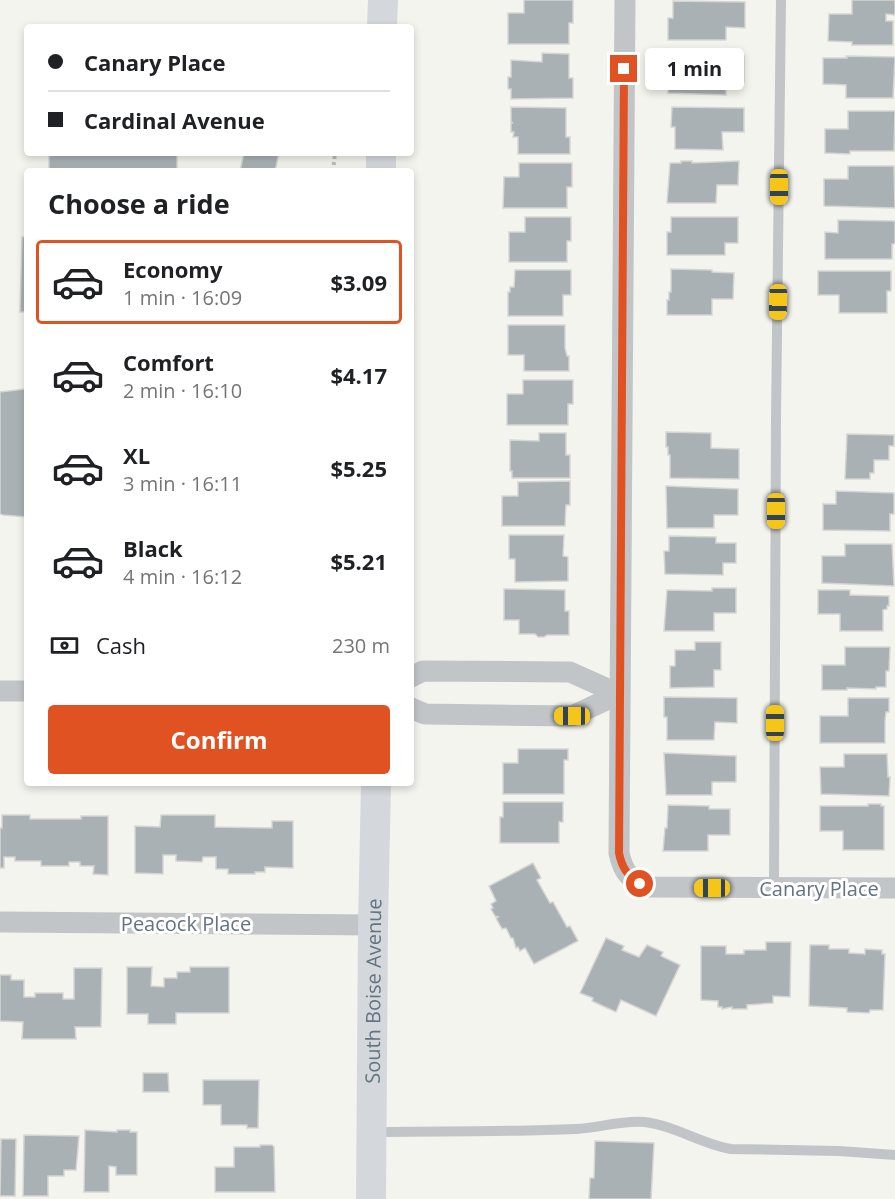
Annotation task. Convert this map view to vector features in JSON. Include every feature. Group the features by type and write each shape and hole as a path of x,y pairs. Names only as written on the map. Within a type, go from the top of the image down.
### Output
{"main road":[{"path":"382,24 383,0"},
{"name":"South Boise Avenue","path":"371,1199 376,786"}],"street":[{"path":"619,694 625,0"},
{"path":"414,676 423,672 570,672 619,694"},
{"path":"0,691 24,691"},
{"path":"414,709 425,714 572,716 619,694"},
{"name":"Canary Place","path":"619,694 619,853 621,866 629,877 650,887 895,888"},
{"name":"Peacock Place","path":"0,922 373,925"}],"lane":[{"path":"774,888 776,405 781,0"},
{"path":"371,1132 566,1129 642,1122 657,1124 713,1146 731,1149 839,1151 895,1155"}],"building":[{"path":"524,0 573,0 573,23 569,23 569,44 508,44 508,13 524,13"},
{"path":"852,0 895,0 895,15 886,14 886,21 893,21 893,45 852,45 852,42 828,41 829,14 852,14"},
{"path":"673,1 745,2 745,28 726,27 726,40 668,40 668,18 673,18"},
{"path":"542,53 569,54 569,78 573,78 573,98 511,99 508,77 511,77 511,60 542,62"},
{"path":"672,55 744,56 744,82 726,82 726,95 668,93 668,72 672,72"},
{"path":"846,56 895,57 893,98 846,98 846,85 823,84 823,58 847,58"},
{"path":"511,107 566,108 566,137 570,137 570,154 518,154 518,137 513,137 514,132 511,132 511,123 513,123 511,122"},
{"path":"672,107 744,108 744,132 722,132 723,150 675,149 675,127 671,127"},
{"path":"848,111 895,111 894,151 825,153 825,129 848,129"},
{"path":"49,156 177,156 177,168 49,168"},
{"path":"243,156 278,156 276,168 241,168"},
{"path":"681,161 692,161 692,163 739,161 738,185 717,185 716,203 667,203 670,163 681,163"},
{"path":"519,163 572,163 572,187 567,187 567,208 503,208 504,177 519,177"},
{"path":"848,166 894,166 895,208 824,206 824,179 848,179"},
{"path":"525,217 571,217 571,241 567,241 567,262 509,262 509,232 525,232"},
{"path":"671,217 738,217 738,243 725,243 725,255 667,255 667,232 671,232"},
{"path":"838,220 895,221 895,244 892,244 892,259 825,259 825,232 838,233"},
{"path":"22,237 24,237 24,312 20,312"},
{"path":"671,269 734,273 733,299 712,299 712,315 667,315 667,300 671,292"},
{"path":"515,270 571,270 571,295 563,295 563,316 508,316 508,292 510,292 510,287 514,287"},
{"path":"818,271 891,271 891,291 887,291 887,313 839,313 839,295 818,295"},
{"path":"508,325 565,325 565,348 569,356 569,371 524,371 524,355 508,355"},
{"path":"523,380 573,380 573,404 568,404 568,425 507,425 507,394 523,394"},
{"path":"24,389 24,517 0,514 0,392"},
{"path":"666,432 711,433 711,448 739,449 739,479 670,478 670,455 666,447"},
{"path":"539,433 566,433 566,455 570,455 570,478 512,478 510,440 539,441"},
{"path":"847,434 894,435 894,446 889,446 889,460 874,460 874,473 870,473 870,479 845,479"},
{"path":"570,481 570,505 566,505 565,526 502,526 502,496 518,496 518,482"},
{"path":"666,486 738,489 738,515 714,515 714,528 667,528"},
{"path":"836,491 894,493 894,514 890,514 890,531 823,530 823,504 836,504"},
{"path":"509,535 564,535 563,556 568,557 568,581 515,582 515,559 509,559"},
{"path":"669,536 716,537 716,543 736,543 736,563 723,563 723,575 665,574 664,551 669,551"},
{"path":"845,544 892,544 894,586 822,583 822,556 845,556"},
{"path":"712,588 736,588 736,613 714,613 714,631 664,631 667,590 712,591"},
{"path":"504,589 565,590 565,611 569,611 569,635 538,637 535,634 519,634 519,620 504,620"},
{"path":"818,590 850,590 850,595 889,596 889,606 883,610 883,631 840,631 840,614 818,614"},
{"path":"695,642 721,642 721,670 714,670 714,687 670,688 670,666 675,666 675,650 695,650"},
{"path":"845,647 890,647 886,687 822,690 822,665 845,665"},
{"path":"664,697 737,698 737,723 715,722 714,740 667,740"},
{"path":"848,698 889,698 889,712 886,712 885,721 885,743 820,743 820,716 848,716"},
{"path":"518,749 568,749 568,760 564,760 564,794 503,794 503,763 518,763"},
{"path":"664,753 736,756 736,782 712,782 712,795 666,795"},
{"path":"844,754 887,754 888,777 890,777 889,796 821,794 820,767 844,767"},
{"path":"503,802 563,802 563,822 559,822 559,843 500,843 500,817 503,817"},
{"path":"868,804 884,806 884,850 843,850 843,831 820,831 820,806 868,806"},
{"path":"668,805 730,809 730,835 708,835 708,851 663,851"},
{"path":"2,815 30,815 30,819 81,819 81,816 108,816 108,875 93,874 94,866 80,866 80,862 69,862 69,866 41,866 41,861 15,861 15,857 4,857 4,868 0,868"},
{"path":"161,815 215,815 215,827 272,828 272,821 293,821 293,868 265,867 265,872 255,872 255,874 228,874 228,869 216,869 216,857 203,857 202,862 176,861 176,855 163,855 163,874 135,873 135,826 160,827"},
{"path":"533,863 541,878 537,880 550,903 553,902 578,941 534,964 525,948 520,951 518,947 516,948 506,928 502,929 496,918 498,917 491,909 493,908 491,904 496,901 489,886"},
{"path":"606,938 624,946 622,950 639,957 647,945 663,952 661,956 680,965 656,1016 621,1000 616,1012 580,993"},
{"path":"766,942 791,942 790,997 773,996 773,1003 747,1005 747,1009 732,1009 732,1007 722,1009 718,1007 718,1001 701,1000 701,946 726,946 726,954 744,954 744,950 766,950"},
{"path":"810,945 829,945 829,949 849,949 849,953 865,954 865,949 882,950 882,954 885,954 883,1010 870,1010 869,1013 847,1012 847,1008 809,1006"},
{"path":"127,967 152,967 151,986 164,987 164,978 177,978 177,972 190,972 190,967 229,967 229,1013 176,1013 176,1024 148,1024 148,1014 127,1014"},
{"path":"74,968 102,968 101,1027 75,1027 76,1039 22,1039 23,1022 0,1021 0,975 11,975 11,980 24,980 24,997 35,997 35,993 63,993 63,999 74,999"},
{"path":"143,1073 168,1073 169,1092 143,1092"},
{"path":"203,1080 259,1080 258,1128 247,1128 247,1125 221,1125 221,1105 203,1105"},
{"path":"85,1130 137,1132 137,1175 116,1175 116,1167 109,1166 109,1192 84,1192"},
{"path":"24,1135 79,1136 76,1170 64,1170 64,1176 48,1176 48,1196 23,1196"},
{"path":"1,1139 16,1139 15,1196 0,1196"},
{"path":"595,1141 654,1143 651,1199 589,1199 590,1178 594,1178"},
{"path":"260,1145 274,1147 275,1192 215,1192 215,1167 234,1167 234,1147 260,1147"}],"route":[{"path":"624,69 619,853 621,866 629,877 640,884"}]}
